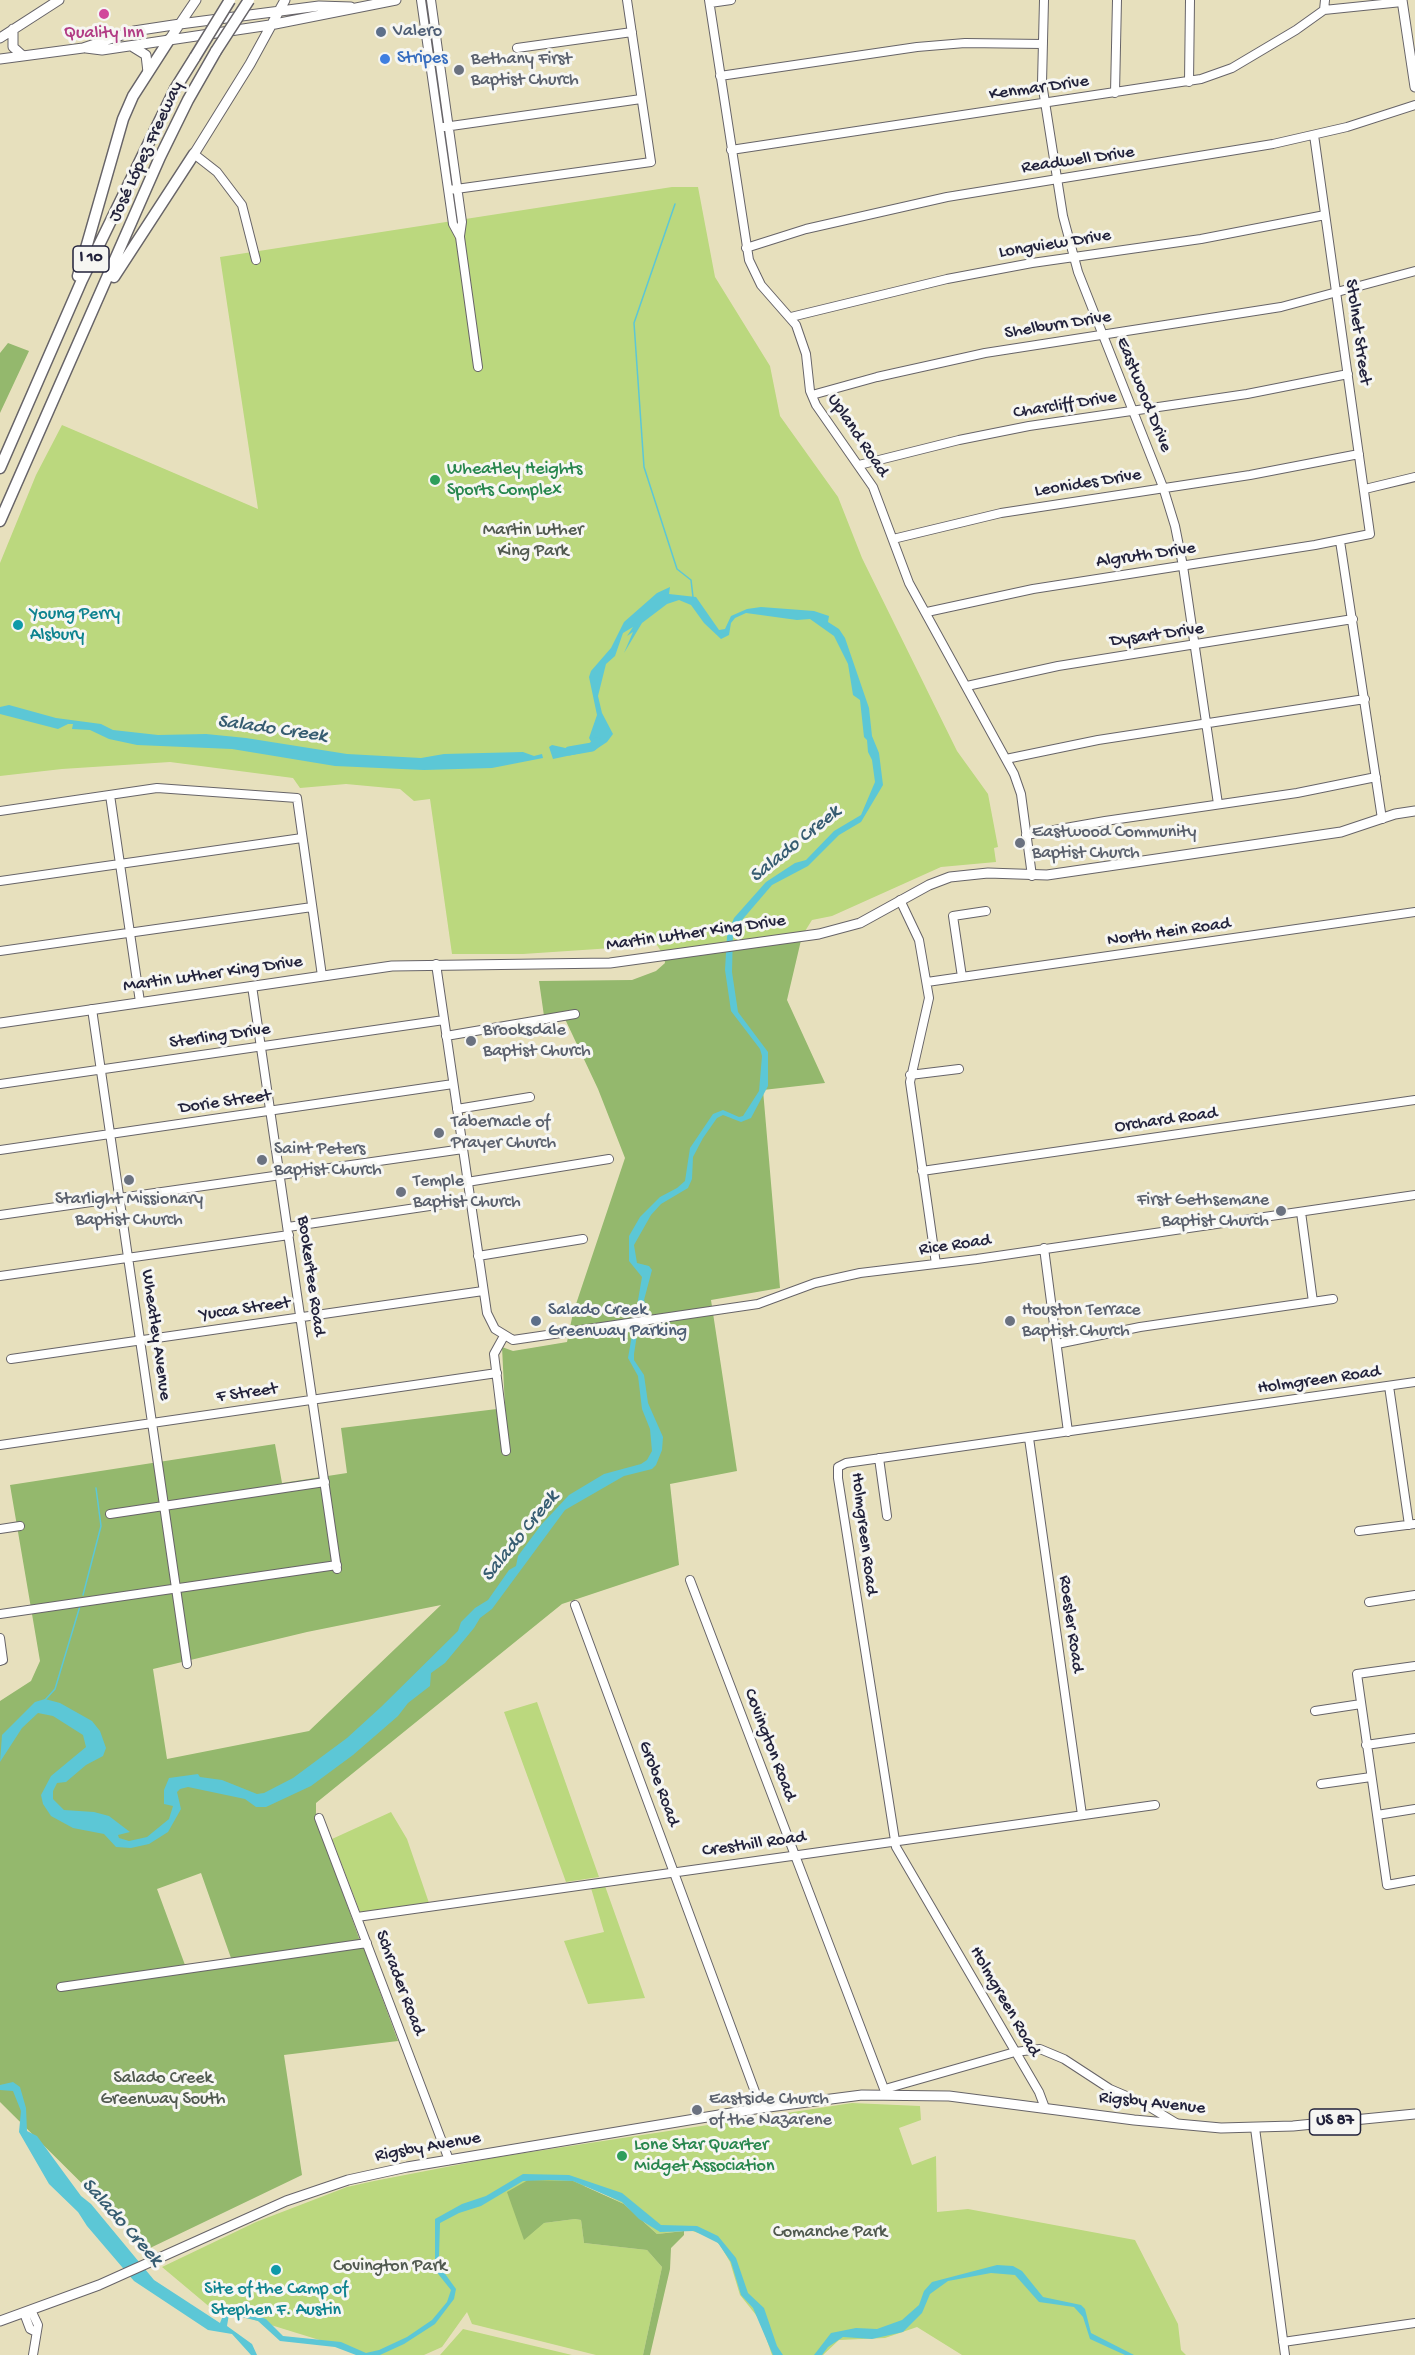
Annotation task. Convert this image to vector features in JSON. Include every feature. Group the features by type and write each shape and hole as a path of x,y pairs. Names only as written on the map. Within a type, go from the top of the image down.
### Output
{"highway":[{"name":"José López Freeway","path":"0,468 116,207 175,89 230,0"},
{"name":"José López Freeway","path":"0,521 160,157 188,100 249,0"},
{"path":"66,316 123,119 148,72 169,40"},
{"path":"101,294 140,241 194,154"}],"main road":[{"path":"0,38 59,0"},
{"path":"169,40 196,0"},
{"path":"194,154 250,64 285,0"},
{"path":"297,0 312,7"},
{"path":"83,48 102,50 270,25 322,16 351,7 396,0"},
{"path":"1402,1 1415,87"},
{"path":"0,59 83,48 134,32 180,24 312,7 351,7"},
{"path":"13,29 13,47 23,56"},
{"path":"130,46 146,55 148,72"},
{"name":"Martin Luther King Drive","path":"0,1023 392,966 610,963 813,935 860,924 929,885 951,878 988,873 1032,876 1341,832 1415,811"},
{"name":"Rigsby Avenue","path":"0,2321 99,2285 256,2213 324,2187 388,2171 761,2108 885,2091 949,2096 1179,2124 1255,2128 1415,2114"}],"street":[{"path":"421,0 453,190 462,222 460,237 478,367"},
{"path":"431,0 444,127"},
{"path":"453,190 651,162 627,0"},
{"path":"709,2 731,0"},
{"name":"Eastwood Drive","path":"1044,0 1042,75 1056,179 1074,257 1163,487 1183,566 1218,804"},
{"path":"1115,93 1117,0"},
{"path":"1189,82 1190,0"},
{"path":"1325,0 1324,10 1402,1"},
{"name":"Upland Road","path":"709,2 746,248 761,285 791,317 804,344 812,395 827,425 860,465 878,496 903,569 1018,783 1032,876"},
{"name":"Kenmar Drive","path":"731,150 1189,82 1232,68 1324,10"},
{"path":"517,48 632,32"},
{"path":"720,75 917,47 965,43 1043,44"},
{"path":"444,127 641,99"},
{"name":"Readwell Drive","path":"746,248 875,212 1056,179 1236,152 1314,135 1415,105"},
{"name":"Stolnet Street","path":"1314,135 1370,534"},
{"path":"194,154 218,172 242,205 256,261"},
{"name":"Longview Drive","path":"791,317 938,280 1074,257 1212,238 1325,215"},
{"name":"Shelburn Drive","path":"812,395 918,367 985,353 1250,312 1337,294 1415,271"},
{"name":"Charcliff Drive","path":"860,465 959,440 1282,388 1348,374"},
{"name":"Leonides Drive","path":"893,539 1001,513 1292,468 1359,454"},
{"path":"1365,489 1415,477"},
{"name":"Algruth Drive","path":"927,612 1033,589 1340,541 1370,534"},
{"path":"1340,541 1382,819"},
{"name":"Dysart Drive","path":"967,686 1058,666 1353,619"},
{"path":"1006,759 1098,740 1365,699"},
{"path":"1026,835 1376,777"},
{"path":"0,811 164,788 297,798 322,976"},
{"path":"110,795 140,1002"},
{"path":"0,881 302,838"},
{"path":"900,900 919,940 927,982 928,1011 910,1075 936,1264"},
{"path":"0,951 312,907"},
{"path":"962,977 953,916 986,911"},
{"name":"North Hein Road","path":"927,982 1415,912"},
{"path":"436,964 483,1291 488,1318 504,1336 494,1354 506,1451"},
{"name":"Bookertee Road","path":"176,1588 337,1567 252,986"},
{"name":"Wheatley Avenue","path":"92,1010 187,1664"},
{"path":"446,1036 575,1014"},
{"name":"Sterling Drive","path":"0,1084 444,1020"},
{"path":"910,1075 958,1069"},
{"name":"Dorie Street","path":"0,1150 453,1084"},
{"path":"457,1109 530,1097"},
{"name":"Orchard Road","path":"922,1171 1415,1100"},
{"path":"0,1215 463,1149"},
{"path":"468,1182 609,1160"},
{"name":"Rice Road","path":"504,1336 519,1341 768,1302 815,1283 844,1275 936,1264 1415,1195"},
{"path":"0,1276 129,1258 470,1200"},
{"path":"1302,1212 1314,1302"},
{"path":"478,1256 583,1239"},
{"path":"1044,1248 1068,1432"},
{"name":"Yucca Street","path":"11,1359 483,1291"},
{"path":"1057,1344 1140,1327 1333,1299"},
{"name":"F Street","path":"0,1445 497,1373"},
{"name":"Holmgreen Road","path":"1045,2108 1041,2096 894,1840 837,1473 838,1467 842,1464 879,1458 1415,1382"},
{"path":"1359,1532 1412,1524 1389,1386"},
{"name":"Roesler Road","path":"1029,1438 1082,1815"},
{"path":"879,1458 887,1516"},
{"path":"110,1514 325,1482"},
{"path":"0,1529 20,1526"},
{"name":"Covington Road","path":"690,1580 885,2091"},
{"path":"0,1614 176,1588"},
{"path":"1369,1602 1415,1595"},
{"name":"Grobe Road","path":"575,1605 761,2108"},
{"path":"0,1638 2,1661"},
{"path":"1415,1666 1357,1674 1387,1885 1415,1880"},
{"path":"1315,1711 1361,1704"},
{"path":"1366,1745 1415,1738"},
{"path":"1321,1784 1371,1777"},
{"name":"Cresthill Road","path":"357,1917 1155,1805"},
{"path":"1377,1815 1415,1809"},
{"name":"Schrader Road","path":"319,1818 449,2160"},
{"path":"61,1987 368,1943"},
{"path":"885,2091 1016,2052 1040,2049 1056,2055 1110,2089 1143,2103 1179,2124"},
{"path":"1255,2128 1285,2355"},
{"path":"28,2312 30,2329 36,2332 33,2355"},
{"path":"1283,2342 1415,2323"}],"green space":[{"name":"Martin Luther King Park","path":"672,187 698,187 715,277 770,366 780,416 838,497 862,558 957,751 988,794 998,847 994,848 996,862 941,867 832,916 812,920 802,936 664,956 657,945 523,954 452,954 430,799 414,801 400,789 346,784 300,788 293,778 170,762 62,769 0,776 0,563 36,475 62,425 258,509 220,257"},
{"path":"8,343 29,351 0,413 0,353"},
{"name":"Salado Creek Greenway South","path":"802,936 787,1000 825,1083 763,1090 780,1288 711,1300 737,1471 670,1484 679,1565 562,1604 316,1803 316,1818 360,1941 231,1958 201,1873 157,1889 185,1965 197,1970 363,1946 398,2041 284,2055 302,2175 148,2249 0,2102 0,1701 31,1681 40,1661 10,1485 275,1444 282,1483 347,1473 341,1428 505,1408 502,1347 513,1351 567,1342 573,1313 625,1158 598,1089 565,1019 565,1011 544,1016 539,981 632,980 656,971 665,963 664,956","holes":["441,1605 309,1731 167,1759 153,1669 307,1632"]},
{"path":"537,1702 599,1877 566,1882 504,1712"},
{"path":"391,1812 407,1839 429,1903 360,1912 332,1839"},
{"path":"605,1886 645,1998 588,2004 564,1941 604,1932 591,1888"},
{"path":"852,2103 920,2106 921,2120 899,2128 912,2165 936,2156 937,2212 968,2209 1135,2240 1178,2324 1181,2350 1186,2355 962,2355 917,2327 885,2338 839,2340 823,2355 772,2355 760,2320 740,2295 730,2262 720,2245 711,2237 689,2230 657,2234 626,2205 586,2185 525,2240 544,2223 575,2219 581,2220 584,2243 647,2250 662,2267 643,2355 596,2355 472,2324 467,2312 442,2347 424,2355 368,2355 232,2313 224,2319 162,2267 256,2222 347,2187 498,2157"},
{"path":"528,2180 573,2181 624,2204 657,2234 684,2231 684,2235 671,2248 670,2269 650,2355 643,2355 662,2267 647,2250 584,2243 581,2220 544,2223 524,2240 507,2192"},
{"path":"463,2329 572,2355 440,2355"}],"water":[{"path":"670,587 669,594 696,597 719,630 725,629 731,616 747,609 761,607 814,611 829,616 828,622 839,629 845,638 869,708 872,736 879,753 883,785 861,822 839,835 808,866 772,885 736,927 733,934 732,972 738,1012 768,1052 768,1086 751,1118 741,1122 723,1115 717,1118 693,1157 692,1179 688,1188 661,1204 651,1215 634,1245 637,1263 649,1266 652,1270 644,1300 647,1307 638,1328 634,1360 644,1375 648,1403 663,1437 662,1450 656,1465 652,1469 624,1476 565,1510 492,1609 480,1618 445,1663 431,1673 430,1686 408,1703 398,1716 353,1755 311,1786 266,1807 256,1807 245,1799 188,1787 180,1789 177,1792 181,1809 168,1832 149,1844 131,1848 116,1847 104,1834 73,1828 51,1816 43,1804 41,1795 51,1776 86,1747 83,1735 53,1716 38,1713 22,1728 0,1762 2,1735 35,1702 45,1699 60,1703 92,1721 100,1731 106,1748 103,1756 86,1765 66,1782 57,1783 53,1791 53,1799 64,1810 94,1812 109,1816 130,1832 118,1835 119,1838 129,1841 147,1837 169,1819 173,1806 164,1804 164,1790 169,1778 198,1774 200,1777 222,1780 257,1794 264,1793 293,1778 347,1738 381,1707 458,1631 461,1622 475,1608 488,1600 509,1570 516,1566 518,1556 541,1525 569,1495 604,1474 641,1464 647,1460 652,1451 650,1429 642,1409 638,1376 628,1358 642,1277 629,1261 629,1236 640,1217 660,1197 685,1181 690,1148 713,1114 723,1110 739,1117 743,1116 759,1091 762,1056 760,1049 731,1011 725,970 727,936 734,918 766,882 795,863 806,860 834,831 861,815 875,782 872,760 868,752 867,740 864,737 860,700 853,695 848,664 834,636 810,619 797,620 746,613 735,618 731,623 729,635 721,639 704,623 691,605 679,600 667,604 642,623 624,653 633,632 627,636 633,627 623,633 615,656 606,664 598,696 602,713 613,734 607,742 595,750 553,759 549,747 552,745 584,749 593,745 589,738 597,715 589,677 591,671 611,648 624,622 657,593"},
{"path":"9,705 56,718 101,724 113,730 158,735 206,734 246,738 347,754 421,758 444,754 523,752 534,756 542,754 543,758 492,768 424,770 335,766 232,749 137,745 109,739 90,730 72,729 73,724 58,729 0,714 0,707"},
{"path":"13,2082 20,2087 26,2108 27,2131 37,2136 81,2196 91,2204 154,2280 220,2323 224,2313 234,2308 266,2319 283,2336 341,2342 366,2353 379,2350 407,2337 432,2320 447,2302 451,2290 435,2270 435,2219 462,2204 486,2196 523,2174 569,2175 622,2193 661,2225 697,2226 718,2236 736,2258 748,2293 764,2308 777,2346 783,2355 773,2355 753,2308 741,2295 731,2262 718,2243 694,2231 660,2232 639,2219 622,2202 573,2181 549,2180 523,2181 481,2206 459,2213 440,2223 439,2256 443,2271 456,2289 454,2299 435,2324 404,2344 380,2355 356,2355 335,2347 280,2341 258,2321 229,2314 227,2326 252,2344 257,2355 251,2355 232,2334 208,2330 134,2281 87,2226 78,2212 49,2184 19,2132 21,2111 13,2091 0,2090 0,2085"},
{"path":"997,2265 1013,2266 1022,2271 1043,2297 1081,2305 1085,2309 1091,2333 1134,2355 1125,2355 1090,2339 1083,2317 1074,2307 1039,2302 1015,2275 991,2273 948,2281 930,2294 922,2313 903,2332 872,2339 843,2337 828,2347 822,2355 814,2355 831,2333 856,2328 877,2329 902,2320 919,2305 924,2291 932,2282"}],"waterway":[{"path":"675,204 634,323 644,467 677,569 691,580 693,597"},
{"name":"Salado Creek","path":"569,751 592,747 597,742"},
{"path":"83,1595 101,1526 96,1488"},
{"path":"45,1700 55,1689 80,1606"}],"place":[{"name":"Quality Inn","path":"104,14"},
{"name":"Valero","path":"381,32"},
{"name":"Stripes","path":"385,59"},
{"name":"Bethany First Baptist Church","path":"459,70"},
{"name":"Wheatley Heights Sports Complex","path":"435,480"},
{"name":"Young Perry Alsbury","path":"18,625"},
{"name":"Eastwood Community Baptist Church","path":"1020,843"},
{"name":"Brooksdale Baptist Church","path":"471,1041"},
{"name":"Tabernacle of Prayer Church","path":"439,1133"},
{"name":"Saint Peters Baptist Church","path":"262,1160"},
{"name":"Starlight Missionary Baptist Church","path":"129,1180"},
{"name":"Temple Baptist Church","path":"401,1192"},
{"name":"First Gethsemane Baptist Church","path":"1281,1211"},
{"name":"Salado Creek Greenway Parking","path":"536,1321"},
{"name":"Houston Terrace Baptist Church","path":"1010,1321"},
{"name":"Eastside Church of the Nazarene","path":"697,2110"},
{"name":"Lone Star Quarter Midget Association","path":"622,2156"},
{"name":"Site of the Camp of Stephen F. Austin","path":"276,2270"}],"park label":[{"name":"Comanche Park","path":"830,2233"},
{"name":"Covington Park","path":"390,2267"}]}
